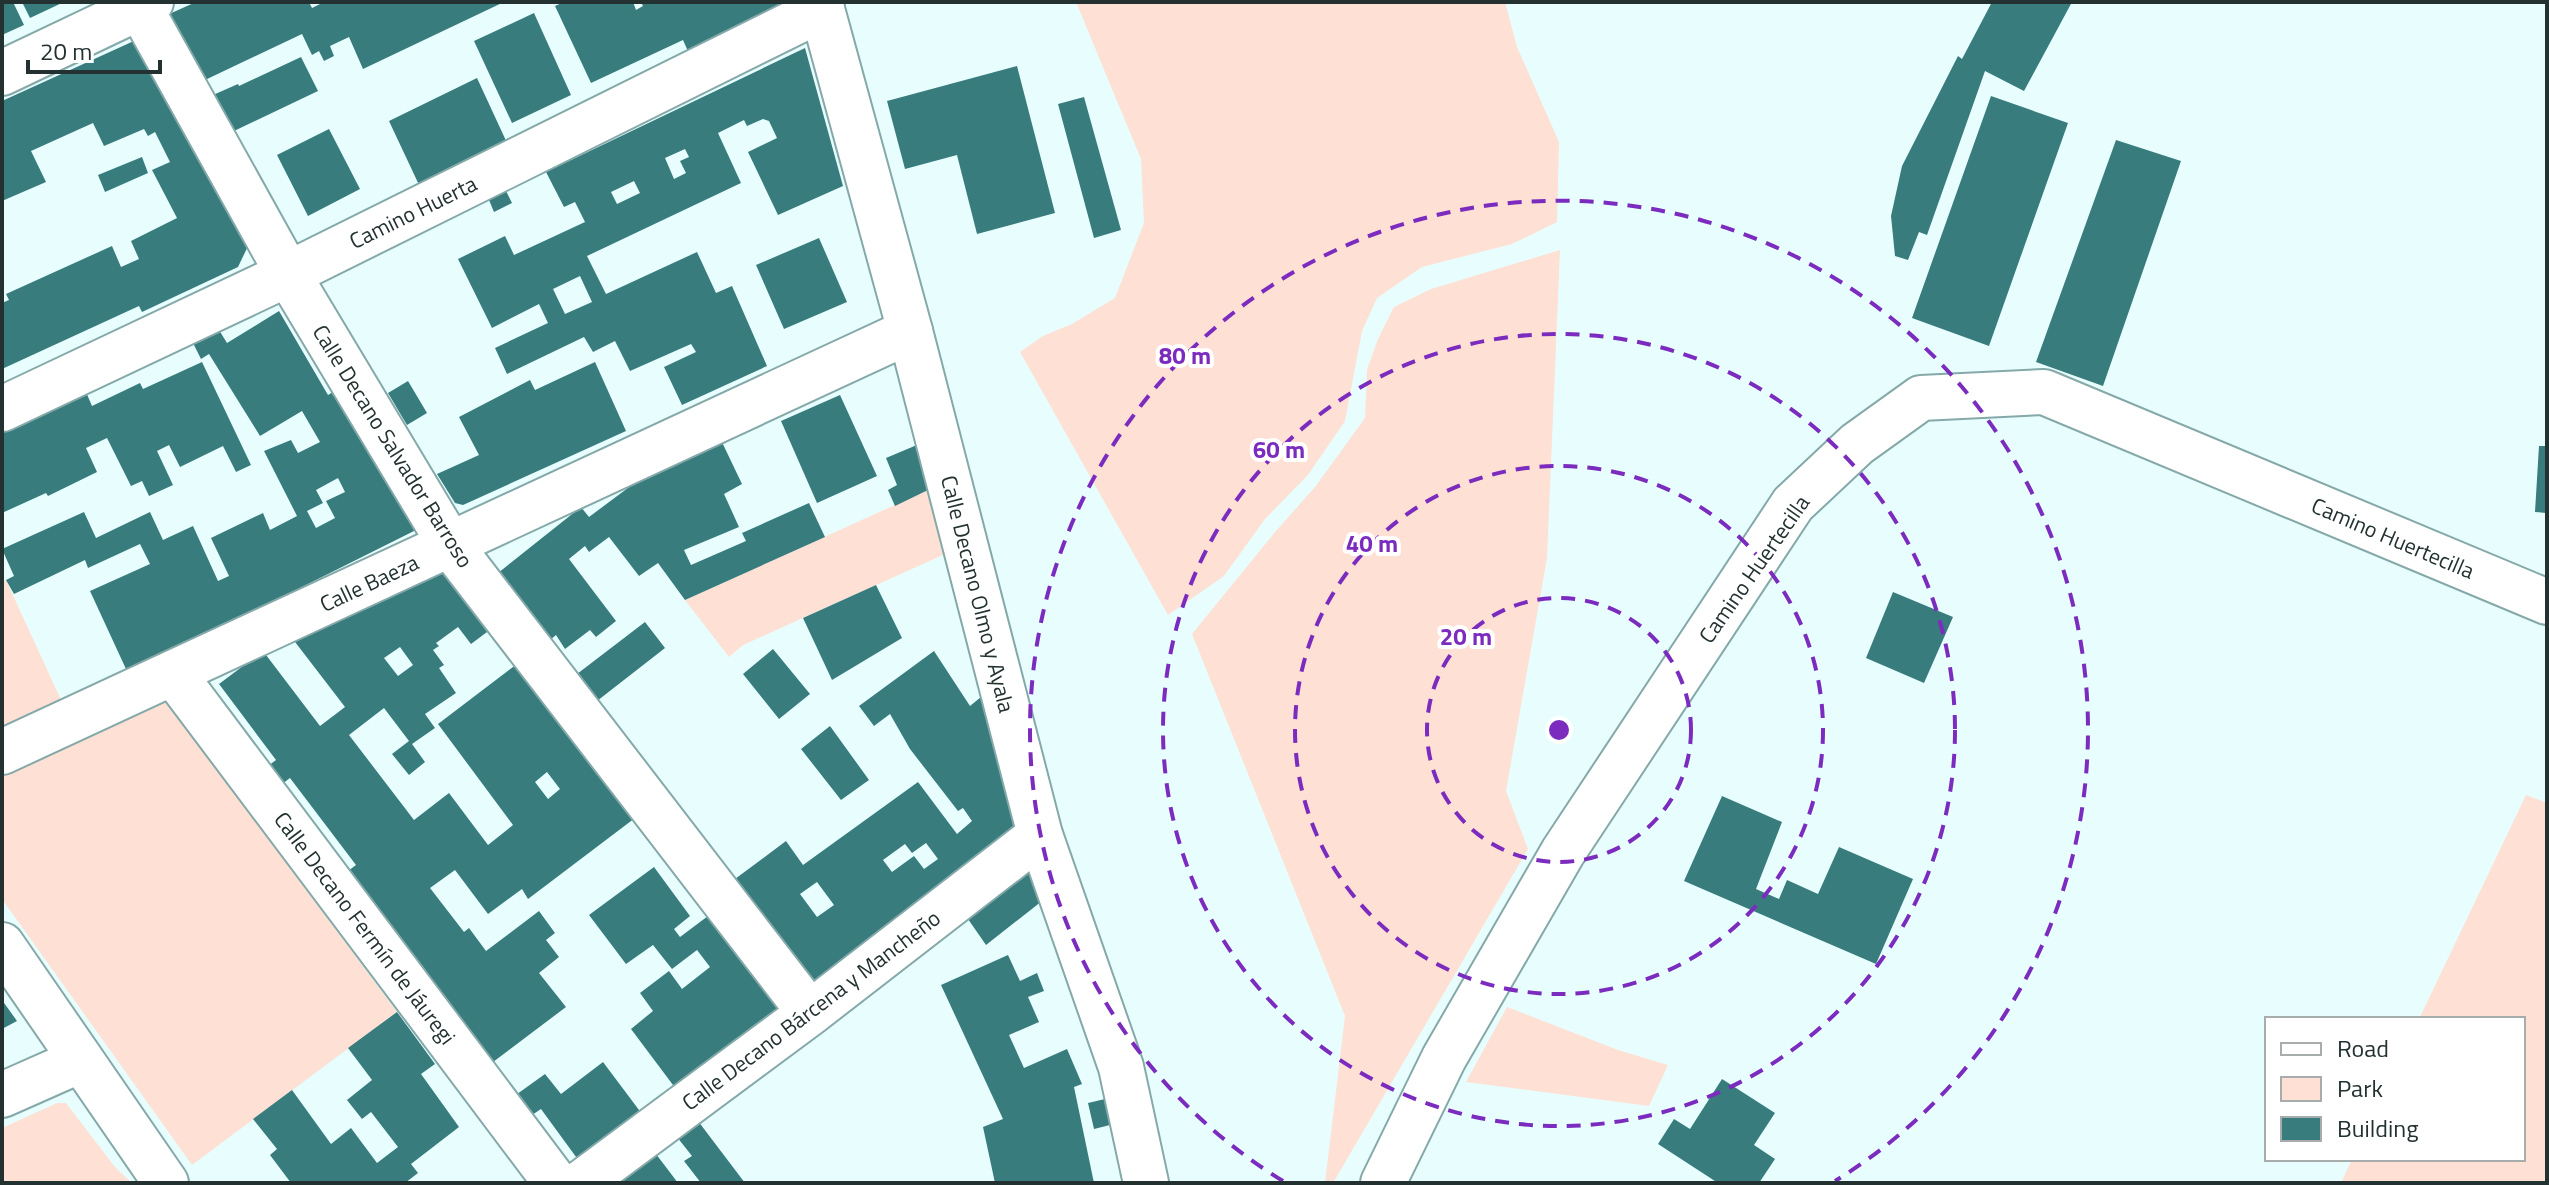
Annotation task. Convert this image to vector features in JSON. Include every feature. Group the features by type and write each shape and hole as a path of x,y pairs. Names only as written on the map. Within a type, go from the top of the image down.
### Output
{"street":[{"path":"2,73 143,4"},
{"name":"Calle Decano Salvador Barroso","path":"143,4 288,274 451,546 810,1013"},
{"name":"Camino Huerta","path":"2,409 288,274 821,6"},
{"name":"Calle Decano Olmo y Ayala","path":"821,6 910,331 1040,835 1121,1067 1146,1183"},
{"name":"Calle Baeza","path":"2,752 910,331"},
{"name":"Camino Huertecilla","path":"1383,1183 1444,1058 1563,852 1793,504 1857,444 1921,398 2044,392 2547,602"},
{"name":"Calle Decano Fermín de Jáuregi","path":"173,673 556,1183"},
{"name":"Calle Decano Bárcena y Mancheño","path":"581,1183 810,1013 1040,835"},
{"path":"2,945 166,1183"},
{"path":"2,1095 81,1060"}],"green space":[{"path":"1076,2 1505,2 1517,47 1559,142 1557,222 1512,244 1422,267 1377,298 1362,331 1345,421 1308,475 1265,519 1224,576 1168,615 1020,352 1043,336 1072,324 1115,298 1144,223 1141,159"},
{"path":"1560,250 1547,558 1506,791 1528,849 1333,1183 1325,1183 1345,1016 1192,634 1315,487 1365,418 1367,370 1394,307 1431,289"},
{"path":"928,490 945,554 743,645 729,657 685,600"},
{"path":"6,580 61,700 2,728 2,582"},
{"path":"163,698 397,1012 192,1165 2,899 2,774"},
{"path":"2526,795 2547,803 2547,1183 2341,1183 2351,1161 2525,1161 2525,1017 2420,1017"},
{"path":"1507,1007 1618,1050 1668,1065 1649,1106 1466,1082"},
{"path":"57,1103 66,1103 115,1167 132,1183 2,1183 2,1128"}],"building":[{"path":"2,2 13,2 24,25 2,35"},
{"path":"22,2 64,2 30,18"},
{"path":"196,2 309,2 312,8 324,2 504,2 363,69 349,37 330,46 334,56 324,61 319,51 312,55 302,34 205,80 167,15"},
{"path":"564,2 633,2 636,10 643,6 641,2 802,2 691,58 683,40 591,83 555,6"},
{"path":"1992,2 2072,2 2024,91 1985,71 1927,235 1919,232 1908,260 1895,256 1891,216 1902,166 1958,56 1962,59"},
{"path":"534,13 571,95 512,123 474,41"},
{"path":"136,40 249,244 238,267 142,312 139,306 2,369 2,303 9,300 6,294 112,246 121,267 139,259 131,241 177,218 152,170 170,162 155,132 148,136 144,129 104,146 93,123 31,151 46,182 2,201 2,101"},
{"path":"805,48 843,186 778,215 748,152 777,138 769,121 763,119 747,126 744,120 718,133 741,183 587,256 606,294 697,252 716,293 732,286 767,366 682,405 664,367 696,352 691,344 630,371 615,341 593,352 584,337 507,374 495,348 548,323 539,304 492,328 458,259 505,236 514,255 585,222 575,202 564,207 546,172","holes":["685,149 689,157 680,161 686,173 674,179 665,158","634,181 640,193 617,204 611,192","580,276 592,302 565,314 553,289"]},
{"path":"301,57 318,91 234,131 213,95"},
{"path":"1017,66 1055,213 977,234 957,155 905,169 887,101"},
{"path":"477,78 508,145 420,187 389,121"},
{"path":"1991,96 2068,123 1989,346 1912,318"},
{"path":"1084,97 1121,230 1094,238 1058,104"},
{"path":"329,129 360,189 308,216 277,155"},
{"path":"2116,140 2181,161 2103,386 2036,362"},
{"path":"142,157 148,173 105,192 98,175"},
{"path":"506,191 512,203 494,212 489,200"},
{"path":"819,238 847,302 784,329 756,265"},
{"path":"279,311 328,395 338,389 416,530 126,669 90,591 150,564 140,544 88,568 85,560 14,594 6,580 14,576 2,549 84,512 96,538 150,512 163,540 193,526 218,581 229,576 211,538 263,513 270,530 297,516 264,451 291,440 298,453 320,442 302,411 260,436 209,354 201,359 192,341 219,330 227,343","holes":["338,478 345,492 326,501 335,518 316,528 307,511 323,503 316,490"]},
{"path":"202,362 251,465 236,472 223,446 180,467 169,445 157,451 173,485 149,496 142,481 131,486 107,438 86,448 97,472 48,496 46,493 2,513 2,431 86,392 92,406 140,383 143,389"},
{"path":"595,362 626,431 463,505 455,503 437,474 479,455 459,417 530,380 535,390"},
{"path":"408,381 427,413 407,425 388,393"},
{"path":"840,395 877,476 817,503 781,421"},
{"path":"720,438 742,484 724,494 739,527 684,550 691,565 746,541 742,533 809,503 825,537 685,600 658,563 639,576 609,537 589,552 585,546 569,559 616,621 596,637 590,630 565,649 556,635 550,640 498,573 581,507 589,517 648,473"},
{"path":"924,442 931,483 928,490 895,506 888,490 897,485 886,458"},
{"path":"2539,446 2547,446 2547,513 2535,512"},
{"path":"446,570 491,629 471,644 458,627 436,643 439,646 433,650 444,665 439,668 456,693 425,714 435,728 412,744 425,762 409,775 392,754 409,741 384,708 349,735 414,820 449,793 488,845 513,825 438,724 517,664 635,818 528,899 522,889 488,914 455,870 430,888 464,932 469,928 486,951 539,911 555,933 546,940 559,957 539,973 566,1007 489,1065 344,874 356,865 290,778 278,787 264,769 276,760 219,684 263,651 320,726 345,707 292,638 320,624 323,628","holes":["400,647 413,665 398,676 384,658","547,772 560,789 548,799 535,782"]},
{"path":"876,585 902,638 832,680 803,618"},
{"path":"1893,592 1953,617 1924,683 1866,658"},
{"path":"645,622 665,648 597,701 577,674"},
{"path":"773,649 810,694 779,719 743,674"},
{"path":"934,651 970,706 981,697 1017,832 815,984 735,879 786,841 803,865 918,782 957,834 972,821 963,808 958,811 910,749 890,714 874,726 859,706","holes":["926,843 938,859 924,869 914,856 892,872 883,860 905,844 912,853","817,882 834,905 817,917 800,894"]},
{"path":"830,726 869,780 841,800 801,749"},
{"path":"1722,796 1782,822 1756,889 1779,899 1787,880 1818,894 1839,847 1913,879 1876,964 1684,881"},
{"path":"654,867 690,916 674,929 680,937 708,916 781,1011 676,1089 631,1029 653,1011 640,993 669,971 682,989 710,967 697,950 672,969 653,945 626,964 589,915"},
{"path":"1032,870 1042,901 986,945 968,919"},
{"path":"1008,955 1020,981 1037,973 1044,991 1028,997 1039,1022 1009,1035 1024,1068 1067,1049 1082,1084 1074,1087 1094,1183 995,1183 983,1127 1003,1119 941,985"},
{"path":"2,1000 17,1021 2,1029"},
{"path":"397,1012 435,1064 421,1074 459,1127 411,1164 418,1173 405,1183 291,1183 270,1155 277,1149 253,1119 292,1090 331,1144 351,1128 377,1163 398,1147 371,1112 362,1119 347,1100 372,1080 348,1048"},
{"path":"603,1062 642,1114 579,1161 541,1109 529,1117 513,1097 545,1074 561,1094"},
{"path":"1722,1079 1775,1113 1754,1145 1775,1159 1759,1183 1718,1183 1658,1144 1674,1119 1690,1129"},
{"path":"1105,1099 1110,1125 1094,1129 1088,1103"},
{"path":"698,1121 745,1183 701,1183 684,1161 692,1156 677,1137"},
{"path":"656,1154 678,1183 617,1183"}]}
